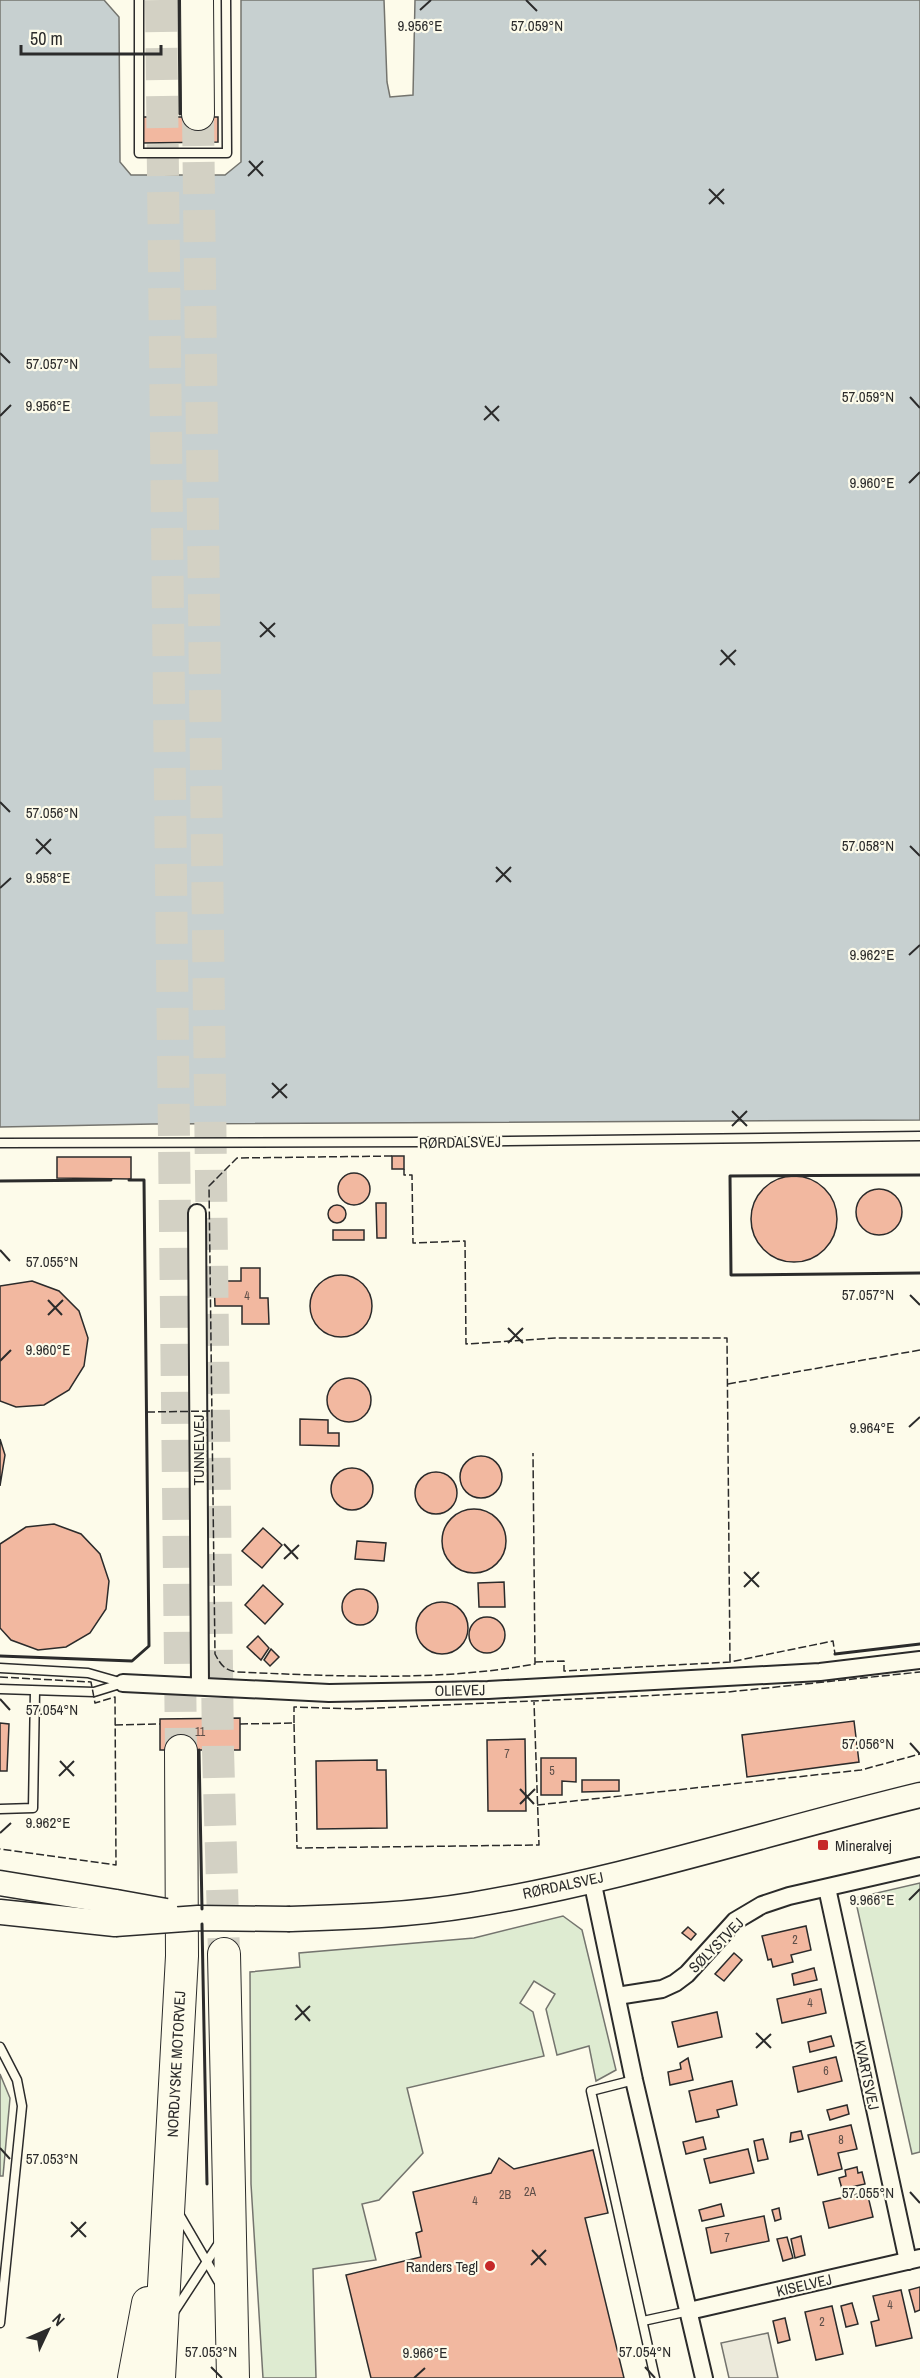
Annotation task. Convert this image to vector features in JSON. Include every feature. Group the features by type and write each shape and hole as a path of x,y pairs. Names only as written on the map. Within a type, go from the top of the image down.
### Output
{"highway":[{"path":"197,0 198,114"},
{"name":"NORDJYSKE MOTORVEJ","path":"148,2363 170,2193 182,1956 181,1751"},
{"path":"224,1954 232,2374"},
{"path":"148,2363 170,2193"}],"street":[{"name":"TUNNELVEJ","path":"197,1213 200,1686"},
{"name":"OLIEVEJ","path":"123,1683 329,1693 488,1690 820,1672 920,1660"},
{"name":"RØRDALSVEJ","path":"116,1913 198,1918 290,1919 402,1915 472,1905 592,1880 920,1795"},
{"name":"SØLYSTVEJ","path":"617,1996 662,1989 675,1983 687,1974 735,1921 762,1905 789,1896 920,1866"},
{"path":"592,1880 634,2080 704,2378"},
{"path":"3,1885 116,1913"},
{"name":"KVARTSVEJ","path":"827,1888 914,2260"},
{"path":"0,1912 116,1913"},
{"name":"KISELVEJ","path":"689,2311 914,2260"}],"lane":[{"path":"139,0 139,153 227,153 226,0"},
{"name":"RØRDALSVEJ","path":"0,1143 424,1142 920,1136"},
{"name":"OLIEVEJ","path":"0,1668 88,1673 123,1683"},
{"path":"0,1689 94,1692 123,1683"},
{"path":"0,1809 33,1808 35,1691"},
{"path":"0,2047 17,2080 22,2106 0,2323"},
{"path":"634,2080 591,2091 655,2378"},
{"path":"170,2193 186,2229 220,2284 231,2315"},
{"path":"148,2363 230,2221"},
{"path":"643,2321 689,2311"}],"green space":[{"path":"920,1883 920,2152 912,2154 855,1898"},
{"path":"563,1916 582,1930 616,2070 596,2081 589,2046 557,2055 546,2009 555,1994 534,1981 520,2003 533,2012 544,2056 407,2088 423,2153 379,2200 362,2204 376,2260 313,2269 316,2378 263,2378 251,2184 250,1972 300,1967 299,1953 474,1938"},
{"path":"0,2074 10,2098 3,2176 0,2176"}],"shaded area":[{"path":"0,0 104,0 119,17 120,162 131,175 225,175 241,162 241,0 384,0 387,82 390,97 413,95 415,0 920,0 920,1120 153,1124 0,1127"},
{"path":"768,2333 778,2378 729,2378 721,2343"}],"building":[{"path":"141,117 218,117 218,142 141,143"},
{"path":"392,1156 404,1156 404,1169 392,1169"},
{"path":"57,1157 131,1157 131,1179 57,1178"},
{"path":"354,1173 365,1178 370,1189 365,1200 354,1205 343,1200 338,1189 343,1178"},
{"path":"794,1176 818,1183 830,1195 837,1219 830,1243 818,1255 794,1262 770,1255 758,1243 751,1219 758,1195 770,1183"},
{"path":"879,1189 895,1196 902,1212 895,1228 879,1235 863,1228 856,1212 863,1196"},
{"path":"376,1203 386,1203 386,1238 377,1238"},
{"path":"333,1205 341,1205 346,1210 344,1221 333,1223 328,1218 328,1210"},
{"path":"333,1230 364,1230 364,1240 333,1240"},
{"path":"241,1268 260,1268 260,1298 268,1298 269,1324 242,1324 242,1306 215,1306 214,1281 241,1281"},
{"path":"341,1275 363,1284 372,1306 363,1328 341,1337 319,1328 310,1306 319,1284"},
{"path":"32,1281 59,1291 79,1311 88,1338 84,1366 69,1390 44,1405 16,1407 0,1401 0,1286"},
{"path":"349,1378 358,1379 365,1384 370,1391 370,1409 365,1416 358,1421 349,1422 340,1421 333,1416 328,1409 327,1400 328,1391 333,1384 340,1379"},
{"path":"300,1419 328,1420 328,1433 339,1433 339,1446 300,1445"},
{"path":"0,1439 5,1455 0,1486"},
{"path":"481,1456 489,1457 496,1462 501,1469 501,1485 496,1492 489,1497 481,1498 473,1497 466,1492 461,1485 460,1477 461,1469 466,1462 473,1457"},
{"path":"352,1468 360,1469 367,1474 372,1481 372,1497 367,1504 360,1509 352,1510 344,1509 337,1504 332,1497 331,1489 332,1481 337,1474 344,1469"},
{"path":"436,1472 444,1473 451,1478 456,1485 456,1501 451,1508 444,1513 436,1514 428,1513 421,1508 416,1501 415,1493 416,1485 421,1478 428,1473"},
{"path":"468,1509 480,1509 497,1518 504,1529 506,1541 504,1553 497,1564 480,1573 468,1573 456,1568 447,1559 442,1547 442,1535 447,1523 456,1514"},
{"path":"54,1524 81,1534 100,1554 109,1581 106,1609 90,1633 66,1647 38,1650 11,1640 0,1628 0,1544 26,1527"},
{"path":"263,1528 282,1545 262,1568 242,1551"},
{"path":"357,1541 386,1543 384,1561 355,1559"},
{"path":"504,1582 505,1607 479,1607 478,1583"},
{"path":"263,1585 283,1604 265,1624 245,1605"},
{"path":"360,1589 372,1595 378,1607 372,1619 360,1625 348,1619 342,1607 348,1595"},
{"path":"442,1602 452,1604 460,1610 466,1618 468,1628 466,1638 460,1646 452,1652 442,1654 432,1652 424,1646 418,1638 416,1628 418,1618 424,1610 432,1604"},
{"path":"487,1617 499,1623 505,1635 499,1647 487,1653 475,1647 469,1635 475,1623"},
{"path":"258,1636 269,1648 261,1660 247,1647"},
{"path":"271,1649 279,1657 270,1666 264,1660"},
{"path":"240,1718 240,1750 160,1750 160,1719"},
{"path":"854,1721 859,1762 747,1777 742,1735"},
{"path":"0,1723 9,1724 7,1771 0,1771"},
{"path":"525,1739 526,1811 488,1811 487,1740"},
{"path":"541,1758 576,1758 576,1782 562,1781 562,1795 541,1795"},
{"path":"377,1760 377,1770 386,1770 387,1828 317,1829 316,1761"},
{"path":"582,1780 619,1780 619,1791 582,1792"},
{"path":"806,1926 811,1950 791,1955 793,1962 773,1967 771,1959 768,1960 762,1936"},
{"path":"688,1927 696,1934 691,1940 682,1933"},
{"path":"734,1953 742,1960 724,1981 715,1974"},
{"path":"814,1968 817,1980 794,1985 792,1974"},
{"path":"821,1989 826,2013 782,2023 777,1999"},
{"path":"717,2012 722,2037 678,2047 672,2022"},
{"path":"831,2036 834,2046 810,2052 808,2042"},
{"path":"836,2057 842,2081 798,2092 793,2067"},
{"path":"688,2058 693,2080 670,2085 668,2072 681,2069 680,2063"},
{"path":"732,2081 737,2105 717,2110 719,2117 696,2122 689,2091"},
{"path":"847,2105 849,2114 830,2120 827,2110"},
{"path":"851,2125 857,2149 838,2153 842,2169 818,2175 808,2135"},
{"path":"801,2131 803,2139 790,2142 791,2133"},
{"path":"703,2137 706,2149 686,2154 683,2142"},
{"path":"763,2139 768,2159 758,2161 754,2141"},
{"path":"748,2149 754,2173 710,2183 704,2159"},
{"name":"Randers Tegl","path":"593,2150 608,2213 585,2218 624,2378 371,2378 346,2275 421,2257 416,2233 422,2231 413,2192 491,2173 499,2158 514,2169"},
{"path":"857,2167 858,2173 862,2172 865,2184 842,2189 839,2178 846,2176 845,2170"},
{"path":"867,2192 873,2217 829,2228 823,2202"},
{"path":"721,2204 724,2216 702,2221 699,2210"},
{"path":"779,2208 781,2219 775,2221 772,2210"},
{"path":"764,2216 769,2241 711,2253 706,2228"},
{"path":"801,2236 805,2255 795,2258 791,2239"},
{"path":"787,2237 793,2258 783,2261 777,2239"},
{"path":"920,2287 920,2310 915,2312 909,2290"},
{"path":"901,2290 912,2338 876,2346 871,2322 879,2320 873,2296"},
{"path":"852,2303 858,2324 846,2327 841,2306"},
{"path":"832,2306 843,2354 816,2360 805,2312"},
{"path":"785,2318 790,2340 778,2343 773,2321"}],"tunnel":[{"path":"161,0 181,1751"},
{"path":"198,114 218,1750 224,1954"}],"fence":[{"path":"392,1156 237,1158 209,1186 215,1654 219,1661 226,1668 237,1672 349,1676 461,1673 535,1664 533,1453"},
{"path":"404,1169 404,1175 412,1175 413,1243 465,1241 466,1344 555,1338 727,1338 730,1662"},
{"path":"728,1384 920,1350"},
{"path":"147,1412 213,1411"},
{"path":"535,1662 564,1661 564,1671 730,1662 833,1641 835,1654"},
{"path":"294,1723 294,1707 356,1709 728,1692 920,1672"},
{"path":"0,1677 91,1682 95,1703 115,1697 116,1865 0,1849"},
{"path":"240,1724 294,1723 297,1848 539,1845 534,1702"},
{"path":"115,1725 160,1724"},
{"path":"537,1805 861,1770 920,1754"}],"wall":[{"path":"179,0 180,114"},
{"path":"920,1175 730,1176 731,1275 920,1273"},
{"path":"0,1181 111,1180"},
{"path":"0,1656 132,1661 149,1646 144,1180 129,1180"},
{"path":"835,1654 920,1644"},
{"path":"199,1750 202,1909"},
{"path":"202,1924 207,2184"}],"place":[{"name":"Mineralvej","path":"823,1845"},
{"name":"Randers Tegl","path":"490,2266"}]}
